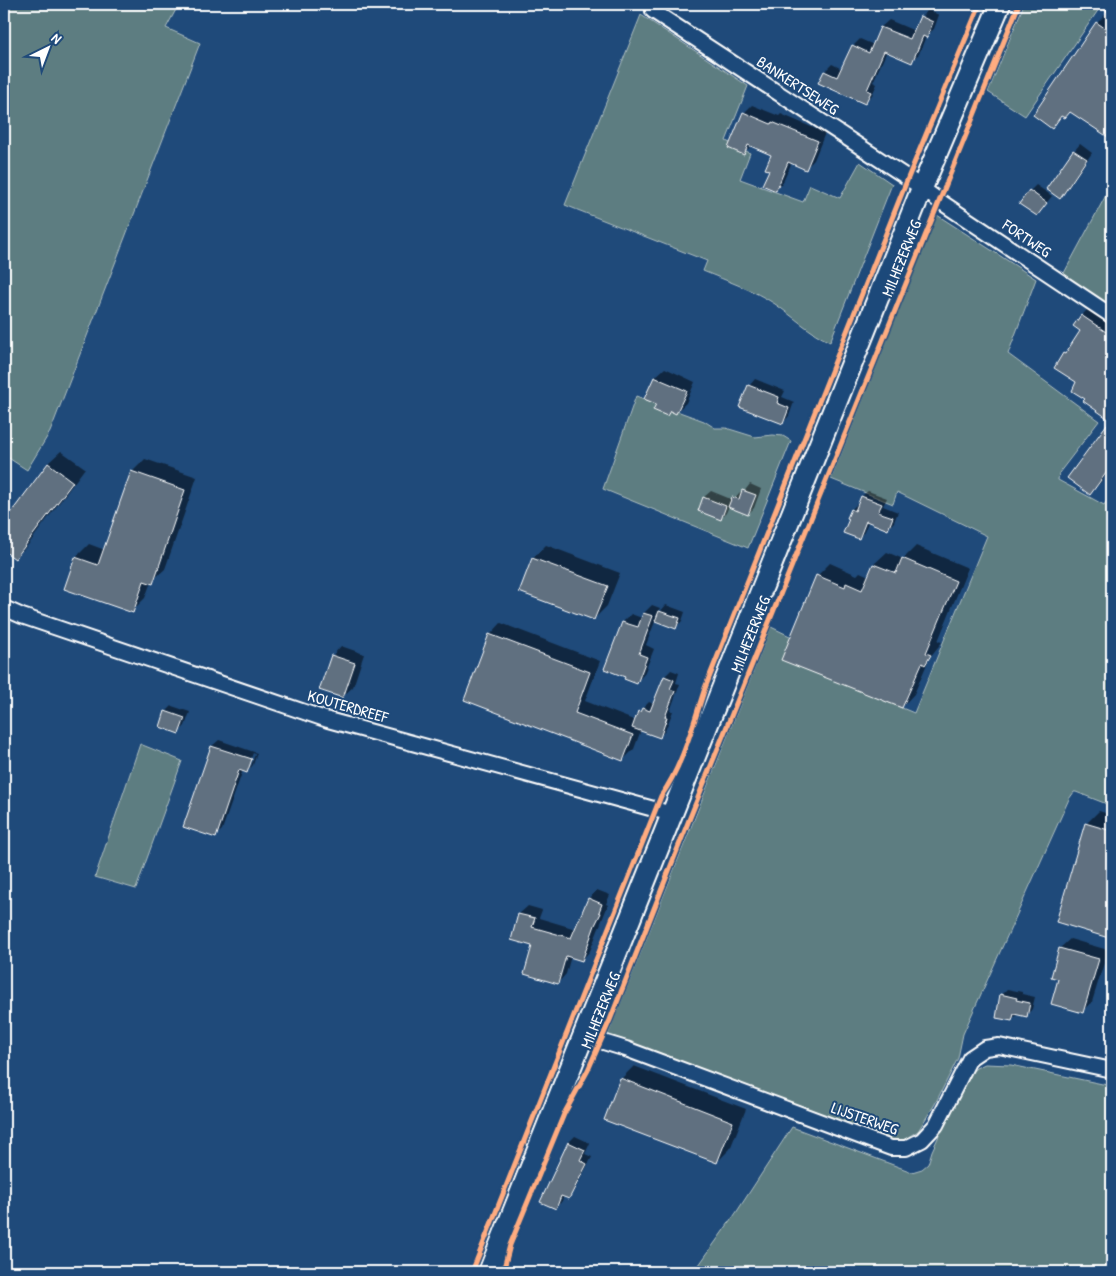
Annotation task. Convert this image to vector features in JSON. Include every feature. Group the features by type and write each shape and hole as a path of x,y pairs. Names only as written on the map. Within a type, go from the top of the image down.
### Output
{"main road":[{"name":"MILHEZERWEG","path":"489,1272 922,188 1000,4"}],"street":[{"name":"BANKERTSEWEG","path":"653,11 922,188"},
{"name":"FORTWEG","path":"922,188 1112,316"},
{"name":"KOUTERDREEF","path":"4,608 22,616 328,720 672,814"},
{"name":"LIJSTERWEG","path":"584,1036 626,1049 892,1148 906,1148 922,1140 936,1125 970,1058 985,1048 999,1046 1112,1070"}],"green space":[{"path":"4,4 179,4 166,28 200,43 50,432 27,470 4,455"},
{"path":"1024,4 1090,4 1099,9 1025,116 988,92"},
{"path":"641,15 748,86 726,141 750,153 740,179 803,202 810,185 840,198 860,162 892,184 830,342 815,334 767,299 703,271 707,261 565,205"},
{"path":"1112,184 1112,309 1063,275"},
{"path":"937,215 1036,279 1008,354 1099,421 1059,473 1058,480 1104,505 1112,494 1112,806 1076,792 1069,799 963,1034 958,1058 935,1104 918,1131 898,1143 607,1037 771,627 794,638 786,660 914,713 987,536 897,492 893,504 831,479"},
{"path":"636,396 704,421 715,428 726,428 755,437 783,436 791,441 748,548 603,489"},
{"path":"140,744 182,761 136,889 95,877"},
{"path":"985,1064 1011,1065 1112,1086 1112,1272 694,1272 736,1213 792,1127 912,1172 922,1169 928,1164 932,1151 964,1081 976,1068"}],"building":[{"path":"920,16 933,22 927,38 923,36 912,63 884,51 867,90 871,92 865,104 818,83 824,71 837,77 852,45 869,53 880,27 910,39"},
{"path":"1096,22 1112,33 1112,130 1108,137 1070,112 1065,118 1061,116 1052,129 1033,115"},
{"path":"743,112 818,141 806,170 788,162 776,191 762,185 769,170 765,169 771,155 748,145 744,155 728,148"},
{"path":"1073,150 1087,159 1060,199 1046,189"},
{"path":"1029,190 1047,203 1037,216 1019,204"},
{"path":"1081,315 1112,336 1112,465 1090,495 1067,478 1110,420 1083,401 1085,399 1072,391 1076,382 1054,368 1080,331 1073,326"},
{"path":"654,377 687,391 676,414 670,411 667,416 653,410 656,404 644,399"},
{"path":"748,385 779,397 777,403 789,408 783,424 739,407"},
{"path":"48,463 73,482 15,559 4,551 4,522"},
{"path":"131,471 185,490 153,584 144,581 133,613 64,589 75,557 98,565"},
{"path":"742,490 756,495 748,515 728,507 732,497 739,499"},
{"path":"861,496 882,504 878,512 893,517 888,530 866,521 859,539 843,533 851,509 855,511"},
{"path":"703,497 726,506 721,520 698,511"},
{"path":"532,558 608,586 594,620 519,592"},
{"path":"902,558 956,581 926,653 931,655 925,665 922,663 902,708 781,660 816,575 845,587 846,583 862,590 873,564 896,573"},
{"path":"659,611 680,618 676,629 655,621"},
{"path":"643,613 653,616 639,654 647,657 637,684 604,669 622,622 638,627"},
{"path":"489,634 590,672 575,713 633,735 623,761 464,700"},
{"path":"331,655 355,663 343,698 319,690"},
{"path":"664,676 674,680 670,689 675,691 665,717 667,717 660,738 632,728 638,711 640,712 642,708 650,711"},
{"path":"165,711 185,718 179,734 160,727"},
{"path":"211,746 252,759 247,773 239,770 216,838 183,827"},
{"path":"1085,823 1112,831 1112,939 1056,922"},
{"path":"588,898 602,904 599,912 601,913 582,961 566,956 558,984 524,974 532,946 511,940 518,914 535,918 532,927 571,938"},
{"path":"1059,948 1099,959 1083,1013 1051,1004 1058,979 1051,977"},
{"path":"1000,994 1030,1003 1027,1017 1014,1014 1012,1021 996,1018"},
{"path":"620,1078 733,1122 717,1163 604,1120"},
{"path":"568,1142 585,1150 580,1160 587,1164 569,1199 561,1196 556,1209 540,1202"}],"cycle path":[{"path":"472,1272 661,796 681,758 705,688 908,178 980,4"},
{"path":"503,1272 510,1245 564,1114 588,1070 610,1020 1019,4"}]}
